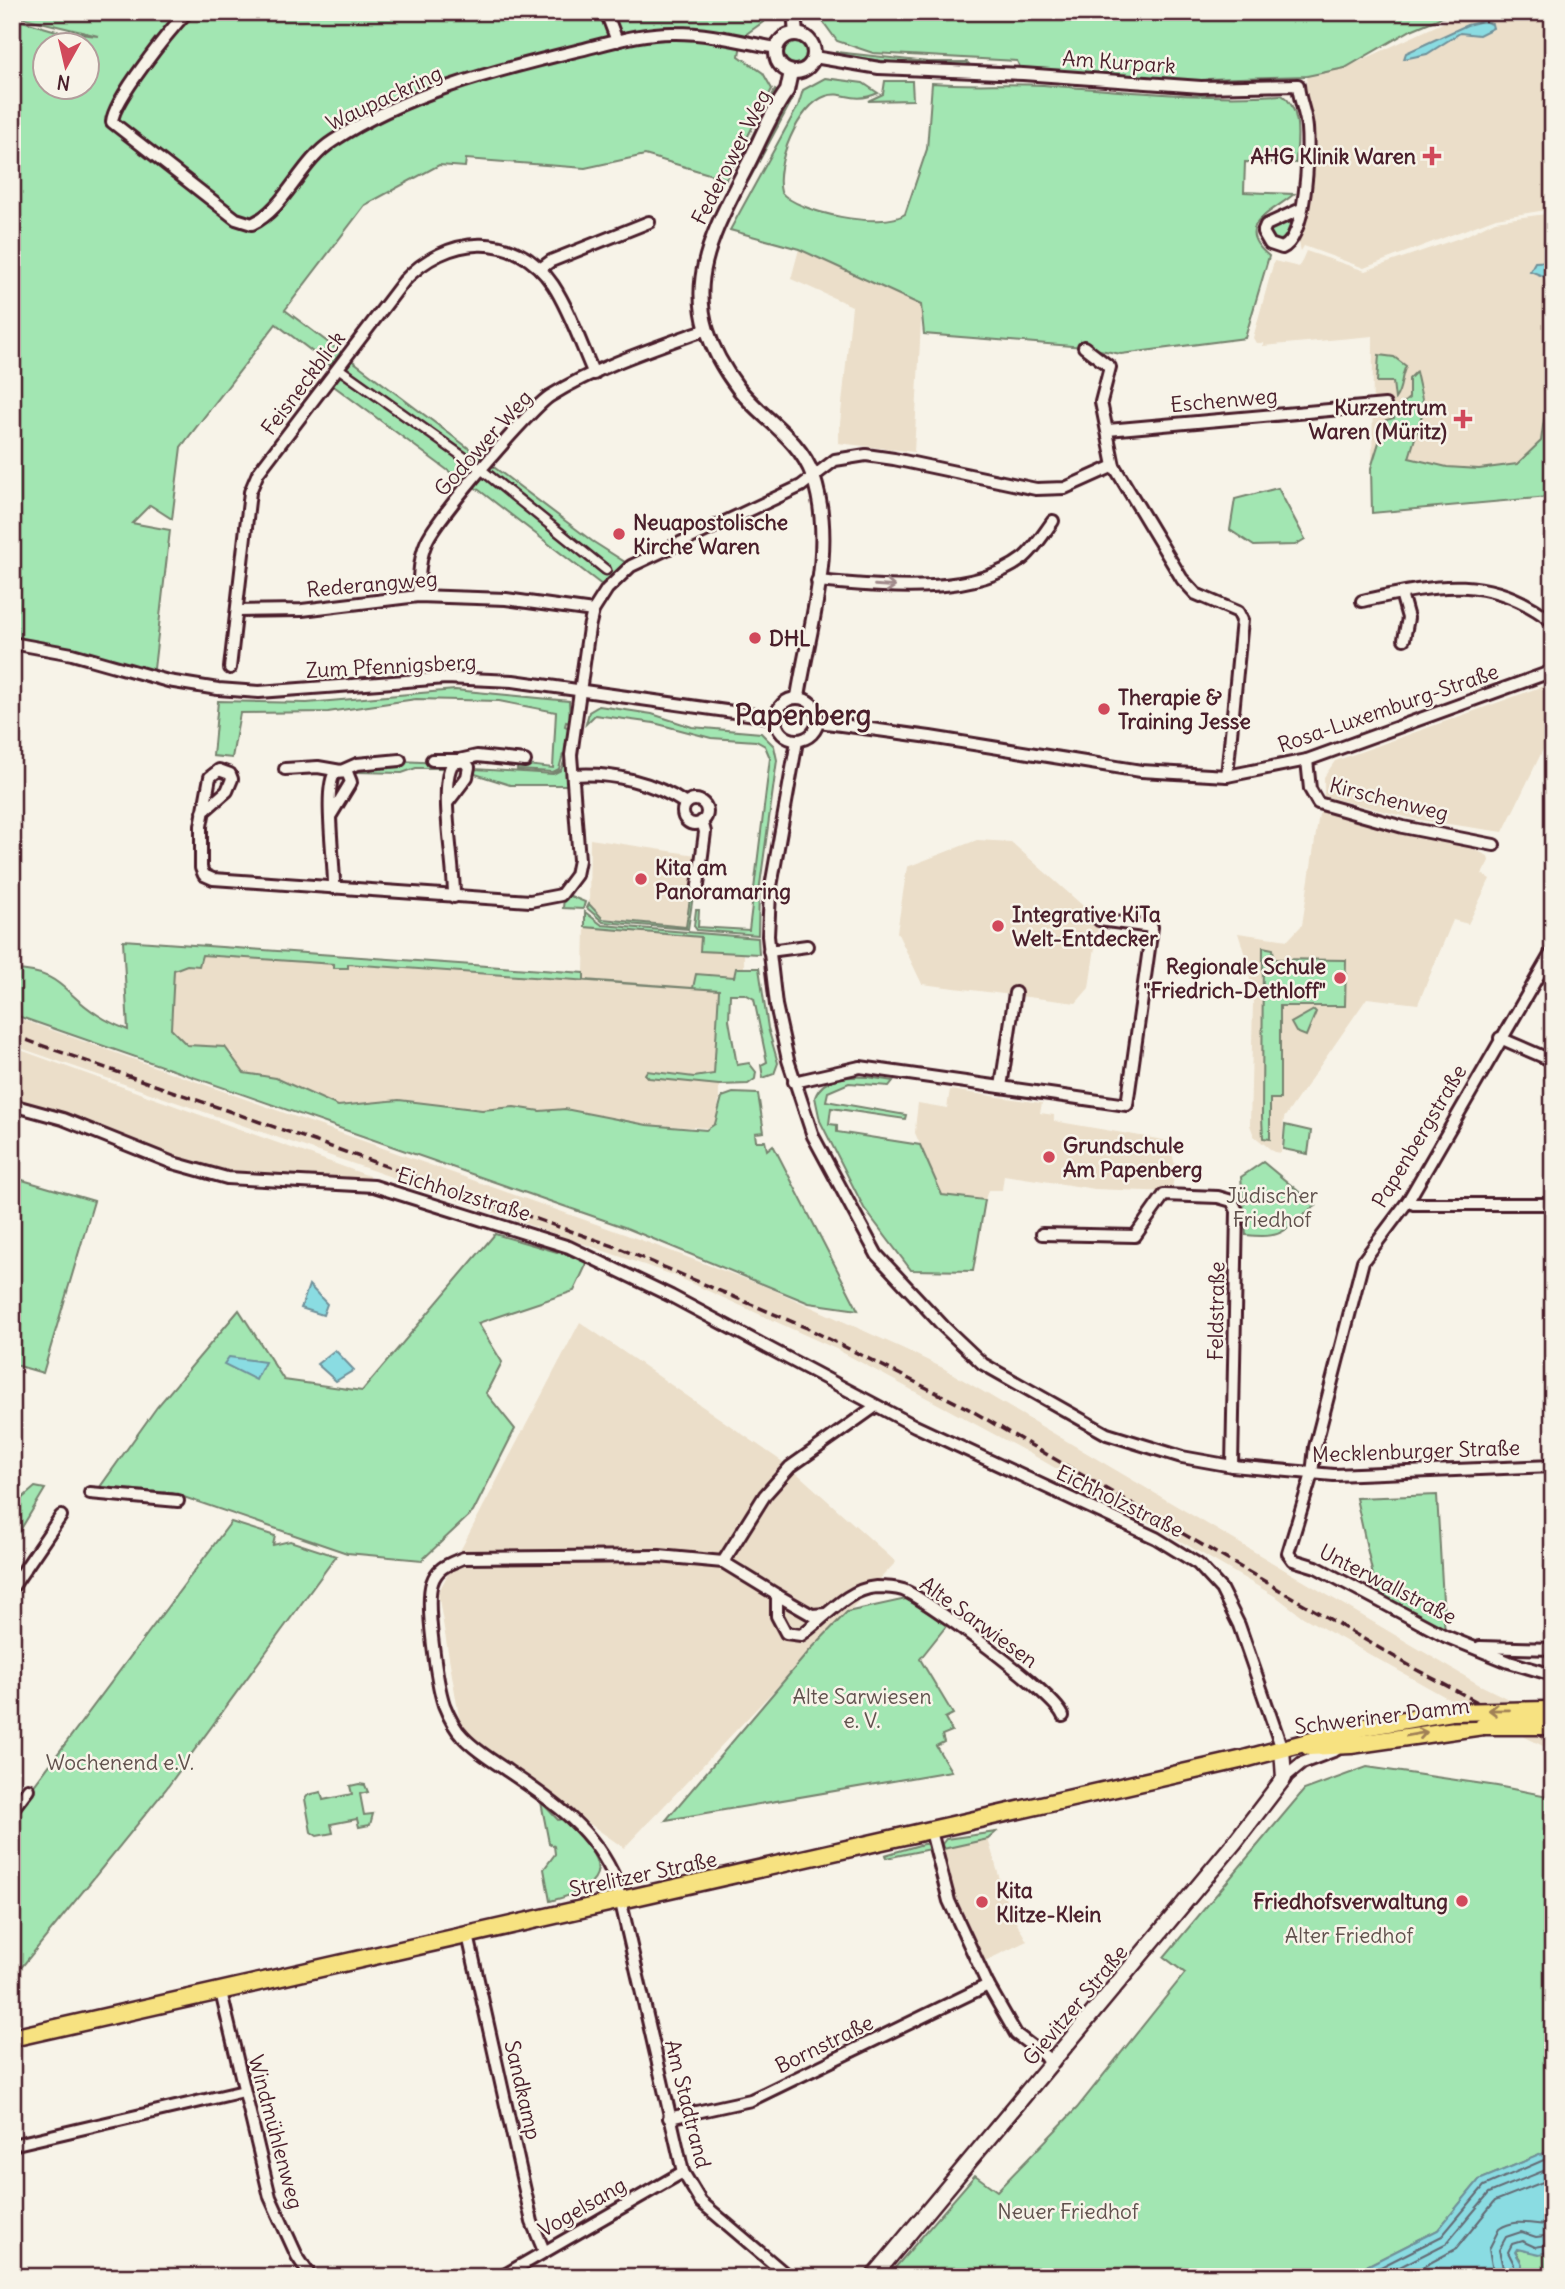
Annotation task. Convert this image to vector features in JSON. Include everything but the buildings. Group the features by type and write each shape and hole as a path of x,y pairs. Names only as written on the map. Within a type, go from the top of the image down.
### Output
{"main road":[{"name":"Schweriner Damm","path":"1282,1749 1364,1727 1452,1712 1549,1711"},
{"name":"Schweriner Damm","path":"1282,1749 1351,1745 1483,1726 1553,1726"},
{"path":"1282,1749 1284,1778"},
{"name":"Strelitzer Straße","path":"12,2038 1282,1749"},
{"name":"Gievitzer Straße","path":"873,2277 1054,2063 1284,1778"}],"street":[{"name":"Waupackring","path":"187,12 114,111 112,122 245,224 261,220 316,155 345,133 425,97 490,73 618,40 675,33 776,48"},
{"path":"606,12 618,40"},
{"path":"794,12 796,34"},
{"path":"796,34 810,41 814,57 806,69 791,72 779,64 776,48 783,38 796,34"},
{"name":"Am Kurpark","path":"814,57 879,68 1023,74 1201,87 1298,85 1307,129 1305,194 1301,209"},
{"name":"Federower Weg","path":"791,72 787,90 710,238 701,287 707,329 738,387 760,413 790,438 812,475 822,521 817,581 798,698"},
{"path":"540,270 551,261 649,222"},
{"name":"Feisneckblick","path":"230,668 250,492 258,473 404,281 426,260 461,246 488,245 505,248 540,270 553,285 594,374"},
{"name":"Godower Weg","path":"418,596 419,567 426,541 440,519 541,403 594,374 643,352 707,329"},
{"path":"1084,347 1110,367 1101,402 1114,466 1182,579 1196,594 1238,612 1242,621 1227,776"},
{"path":"338,368 482,470 606,570"},
{"name":"Eschenweg","path":"1108,430 1385,404"},
{"path":"203,812 227,790 233,771 219,770 210,777 203,812 200,862 204,875 213,879 454,897 542,901 561,895 576,876 579,860 572,745 593,611 607,589 631,566 802,486 812,475 835,460 866,455 920,463 1037,489 1065,488 1114,466"},
{"path":"817,581 910,588 984,578 1023,559 1053,522"},
{"path":"1362,601 1463,585 1491,589 1531,606 1553,622"},
{"path":"1401,593 1408,618 1404,639"},
{"name":"Rederangweg","path":"237,611 302,610 418,596 506,598 593,611"},
{"name":"Zum Pfennigsberg","path":"12,643 72,654 168,681 218,689 259,692 446,678 513,681 776,718"},
{"name":"Rosa-Luxemburg-Straße","path":"819,722 1141,771 1227,776 1307,760 1553,671"},
{"path":"798,698 816,708 819,722 811,736 797,741 779,732 776,718 779,707 787,700 798,698"},
{"name":"Mecklenburger Straße","path":"797,741 770,892 769,951 776,1004 794,1082 813,1136 877,1255 944,1327 984,1364 1107,1434 1182,1457 1232,1466 1312,1474 1553,1466"},
{"path":"432,760 459,760 477,755 525,761"},
{"path":"334,888 331,778 357,764 400,760"},
{"path":"454,897 448,771 459,760"},
{"path":"448,802 469,772 468,764 459,760"},
{"name":"Kirschenweg","path":"1307,760 1310,789 1318,803 1403,827 1494,845"},
{"path":"285,769 318,767 341,771 351,776 351,782 331,815"},
{"path":"573,775 590,774 652,785 686,804"},
{"path":"696,893 705,832 702,821 706,814 703,804 696,800 686,804 683,810 686,820 692,823 702,821"},
{"path":"794,1082 860,1067 1127,1105 1152,927 1099,920"},
{"path":"769,951 807,946"},
{"name":"Papenbergstraße","path":"1288,1553 1312,1474 1315,1447 1363,1261 1408,1201 1553,950"},
{"path":"1001,1087 1015,993"},
{"path":"1500,1038 1553,1061"},
{"name":"Eichholzstraße","path":"12,1105 62,1119 173,1163 228,1178 374,1186 569,1247 671,1296 876,1406 1156,1538 1198,1564 1221,1589 1239,1625 1282,1749"},
{"name":"Feldstraße","path":"1042,1234 1135,1236 1164,1195 1218,1196 1232,1201 1237,1211 1237,1332 1232,1466"},
{"path":"1408,1201 1413,1204 1553,1204"},
{"path":"826,1614 813,1615 723,1562 765,1495 790,1467 876,1406"},
{"path":"90,1493 178,1501"},
{"path":"12,1588 61,1516"},
{"name":"Unterwallstraße","path":"1288,1553 1293,1560 1316,1567 1379,1603 1473,1647 1509,1662 1553,1675"},
{"name":"Am Stadtrand","path":"723,1562 659,1556 463,1558 441,1567 431,1585 431,1625 444,1704 461,1735 582,1826 613,1875 669,2118 683,2172 694,2193 708,2209 789,2277"},
{"name":"Alte Sarwiesen","path":"777,1595 777,1616 786,1633 801,1635 860,1590 879,1587 902,1590 931,1606 1039,1689 1060,1708 1063,1716"},
{"name":"Unterwallstraße","path":"1473,1647 1553,1648"},
{"path":"1284,1778 1302,1763 1351,1745"},
{"path":"12,1810 28,1790"},
{"path":"931,1831 948,1901 988,1985 1016,2034 1054,2063"},
{"name":"Sandkamp","path":"468,1935 533,2222 544,2251"},
{"name":"Bornstraße","path":"669,2118 751,2100 988,1985"},
{"name":"Windmühlenweg","path":"220,1992 270,2197 297,2256 311,2277"},
{"path":"12,2145 244,2091"},
{"name":"Vogelsang","path":"501,2277 683,2172"}],"shaded area":[{"name":"AHG Klinik Waren","path":"1466,12 1553,12 1553,209 1496,218 1364,268 1304,246 1301,251 1298,239 1309,197 1311,129 1305,99 1307,76 1345,68"},
{"name":"Kurzentrum Waren (Müritz)","path":"1553,213 1553,491 1372,513 1373,336 1263,346 1263,343 1256,343 1253,338 1274,261 1299,267 1306,251 1365,271 1465,236 1495,221"},
{"path":"799,249 922,305 914,452 838,443 852,306 791,279"},
{"path":"1549,684 1553,685 1553,729 1503,832 1414,819 1324,796 1324,777 1335,761"},
{"name":"Regionale Schule \"Friedrich-Dethloff\"","path":"1324,809 1447,838 1465,845 1488,856 1489,861 1482,874 1490,879 1468,924 1453,920 1418,1004 1367,998 1284,1118 1281,1153 1274,1152 1254,1136 1250,1125 1253,1003 1248,965 1238,933 1288,940 1302,925 1319,814"},
{"name":"Kita am Panoramaring","path":"590,839 696,855 687,927 598,917 589,904"},
{"name":"Integrative KiTa Welt-Entdecker","path":"977,840 1011,842 1099,920 1089,988 1076,1003 922,984 897,932 907,867"},
{"path":"585,927 701,937 700,951 744,953 744,968 736,968 735,977 719,990 714,1067 719,1085 719,1100 717,1120 711,1128 647,1125 565,1109 540,1111 514,1107 482,1110 399,1100 338,1106 276,1078 244,1073 237,1066 232,1052 213,1046 186,1045 171,1030 174,970 187,965 193,967 202,955 584,973"},
{"path":"12,1016 767,1287 902,1348 943,1368 1478,1684 1553,1721 1553,1751 1449,1699 1303,1617 1278,1598 1038,1458 836,1349 673,1275 12,1045"},
{"path":"12,1047 369,1176 374,1186 227,1178 12,1105"},
{"name":"Grundschule Am Papenberg","path":"950,1090 1042,1103 1040,1113 1054,1115 1054,1121 1169,1141 1176,1169 1171,1192 1095,1189 1004,1175 1002,1190 988,1190 985,1200 942,1195 915,1133 918,1103 947,1108"},
{"path":"580,1322 790,1467 896,1562 624,1848 462,1734 438,1593"},
{"name":"Kita Klitze-Klein","path":"988,1839 1009,1910 1027,1941 985,1961 955,1895 943,1849"}],"green space":[{"path":"12,12 772,12 773,15 742,37 739,56 763,73 772,89 726,179 645,155 585,168 466,159 465,167 439,165 365,205 285,310 592,541 631,566 607,589 479,490 458,478 331,384 339,372 276,324 181,447 172,519 150,505 132,523 170,530 154,669 157,671 12,637 12,18 60,32 32,32 32,102 102,102 102,32 82,32 12,15"},
{"path":"816,12 1454,12 1411,30 1345,68 1307,76 1208,79 1211,88 1023,74 1017,61 873,53 837,41"},
{"path":"795,37 807,42 812,54 807,66 795,71 783,66 778,54 783,42"},
{"path":"836,52 928,62 967,62 970,65 923,66 836,55"},
{"path":"825,78 863,83 878,93 861,98 826,96 806,111 790,137 785,152 781,167 781,192 804,207 860,220 894,219 905,214 927,149 932,83 1043,85 1192,96 1282,95 1289,101 1296,117 1296,163 1245,162 1244,192 1294,194 1266,214 1254,228 1258,245 1269,256 1245,338 1121,354 1084,347 924,334 921,305 799,249 730,230 798,106 803,90"},
{"path":"885,81 912,81 913,100 868,101 883,94"},
{"path":"775,90 779,93 740,167 738,165"},
{"path":"795,92 749,180 746,179"},
{"path":"1288,221 1290,225 1285,239 1274,241 1270,230 1274,225"},
{"path":"1379,355 1394,357 1406,366 1395,399 1393,382 1377,382"},
{"path":"1416,372 1424,408 1409,458 1447,467 1479,469 1517,464 1541,441 1548,389 1553,391 1553,491 1548,497 1372,513 1371,468 1386,420 1394,418 1395,410 1409,398 1409,379"},
{"path":"1278,488 1305,539 1295,545 1254,546 1230,530 1235,499"},
{"path":"455,690 569,701 570,723 566,722 565,726 569,728 567,753 563,754 559,769 553,772 517,770 518,764 553,768 556,712 499,701 416,699 328,712 240,713 232,758 213,756 218,701 307,703"},
{"path":"599,706 652,714 692,727 761,733 774,746 777,760 759,892 758,935 697,930 694,926 696,910 699,910 698,927 749,930 770,758 765,746 756,741 711,738 654,723 595,715 586,724 589,712"},
{"path":"566,756 569,785 510,785 475,774 475,769 553,774 561,770"},
{"path":"400,761 441,763 441,768 416,768 402,773 357,772 358,767"},
{"path":"696,856 699,856 688,929 603,922 587,908 589,904 603,919 686,927"},
{"path":"568,895 585,902 583,909 563,908 564,898"},
{"path":"585,912 602,925 758,938 759,954 700,951 701,937 585,927"},
{"path":"123,940 584,973 584,980 693,988 696,974 734,977 736,968 759,968 768,1028 778,1063 774,1074 763,1078 761,1065 767,1062 754,999 745,994 730,994 729,1020 737,1065 749,1063 756,1072 755,1079 748,1084 719,1085 649,1078 645,1074 647,1071 694,1077 714,1074 719,990 348,964 348,968 334,968 334,964 202,955 199,966 187,965 174,970 171,1029 187,1045 225,1047 244,1073 276,1078 338,1106 399,1100 482,1110 514,1107 540,1111 565,1109 647,1125 706,1130 715,1124 722,1097 733,1093 758,1094 764,1132 755,1133 756,1141 765,1141 767,1150 773,1145 858,1310 809,1303 624,1227 12,1014 12,970 29,971 52,979 86,1007 128,1030"},
{"path":"1263,947 1273,949 1274,959 1346,960 1345,1006 1280,1006 1280,1099 1270,1099 1270,1139 1263,1138 1262,1117"},
{"path":"1314,1010 1316,1012 1306,1036 1296,1032 1291,1023"},
{"path":"845,1077 893,1081 889,1086 849,1083 828,1092 826,1101 906,1115 905,1119 831,1108 829,1124 837,1125 837,1132 920,1145 942,1195 985,1200 973,1271 911,1270 864,1208 820,1121 815,1097 830,1081"},
{"path":"1285,1125 1311,1131 1308,1154 1283,1149"},
{"name":"Jüdischer Friedhof","path":"1263,1162 1316,1206 1279,1233 1246,1235 1241,1177"},
{"path":"12,1177 94,1201 43,1373 12,1364"},
{"path":"495,1234 588,1261 574,1291 478,1323 502,1362 486,1393 515,1429 473,1512 422,1560 347,1553 172,1493 100,1487 157,1407 239,1310 284,1380 362,1391"},
{"path":"35,1487 45,1489 12,1544 12,1507"},
{"path":"1437,1495 1445,1636 1379,1603 1356,1498"},
{"name":"Wochenend e.V.","path":"231,1522 275,1536 273,1545 290,1541 336,1556 166,1789 12,1979 12,1815"},
{"name":"Alte Sarwiesen e. V.","path":"906,1599 947,1625 920,1659 953,1714 945,1718 952,1731 942,1735 944,1742 936,1746 951,1771 666,1820 810,1650 847,1612"},
{"path":"1367,1767 1553,1797 1553,2142 1547,2152 1479,2180 1438,2230 1345,2277 887,2277 975,2175 997,2191 1077,2108 1185,1973 1164,1957 1304,1790"},
{"path":"365,1785 368,1792 360,1794 364,1815 373,1814 370,1825 359,1827 357,1819 331,1824 333,1833 317,1836 311,1832 305,1799 308,1795 321,1792 323,1800 352,1794 350,1786"},
{"path":"541,1802 558,1820 562,1819 577,1833 595,1858 598,1869 595,1879 586,1887 550,1901 544,1869 555,1854 554,1846 549,1843"},
{"path":"996,1832 988,1839 943,1849 942,1844 946,1839"},
{"path":"929,1844 930,1849 886,1858 885,1855"},
{"path":"1522,2248 1553,2251 1553,2277 1521,2277 1520,2259 1515,2251"}],"water":[{"path":"1483,21 1492,24 1493,28 1479,35 1460,33 1427,54 1404,59 1406,53 1467,25"},
{"path":"1553,261 1553,280 1530,271 1535,262"},
{"path":"309,1285 327,1304 323,1315 301,1308"},
{"path":"335,1350 354,1370 336,1381 317,1364"},
{"path":"229,1357 265,1362 256,1380 224,1364"},
{"path":"1553,2142 1553,2251 1539,2254 1517,2249 1515,2252 1522,2264 1521,2277 1345,2277 1438,2230 1479,2180 1547,2152"}],"railway":[{"path":"12,1035 619,1248 807,1328 967,1408 1417,1670 1553,1742"}],"place":[{"name":"AHG Klinik Waren","path":"1432,156"},
{"name":"Kurzentrum Waren (Müritz)","path":"1463,419"},
{"name":"Neuapostolische Kirche Waren","path":"619,534"},
{"name":"DHL","path":"755,638"},
{"name":"Therapie & Training Jesse","path":"1104,709"},
{"name":"Kita am Panoramaring","path":"641,879"},
{"name":"Integrative KiTa Welt-Entdecker","path":"998,926"},
{"name":"Regionale Schule \"Friedrich-Dethloff\"","path":"1340,978"},
{"name":"Grundschule Am Papenberg","path":"1049,1157"},
{"name":"Friedhofsverwaltung","path":"1462,1901"},
{"name":"Kita Klitze-Klein","path":"982,1902"}],"district":[{"name":"Papenberg","path":"803,715"}],"park label":[{"name":"Alter Friedhof","path":"1349,1935"},
{"name":"Neuer Friedhof","path":"1068,2211"}]}
